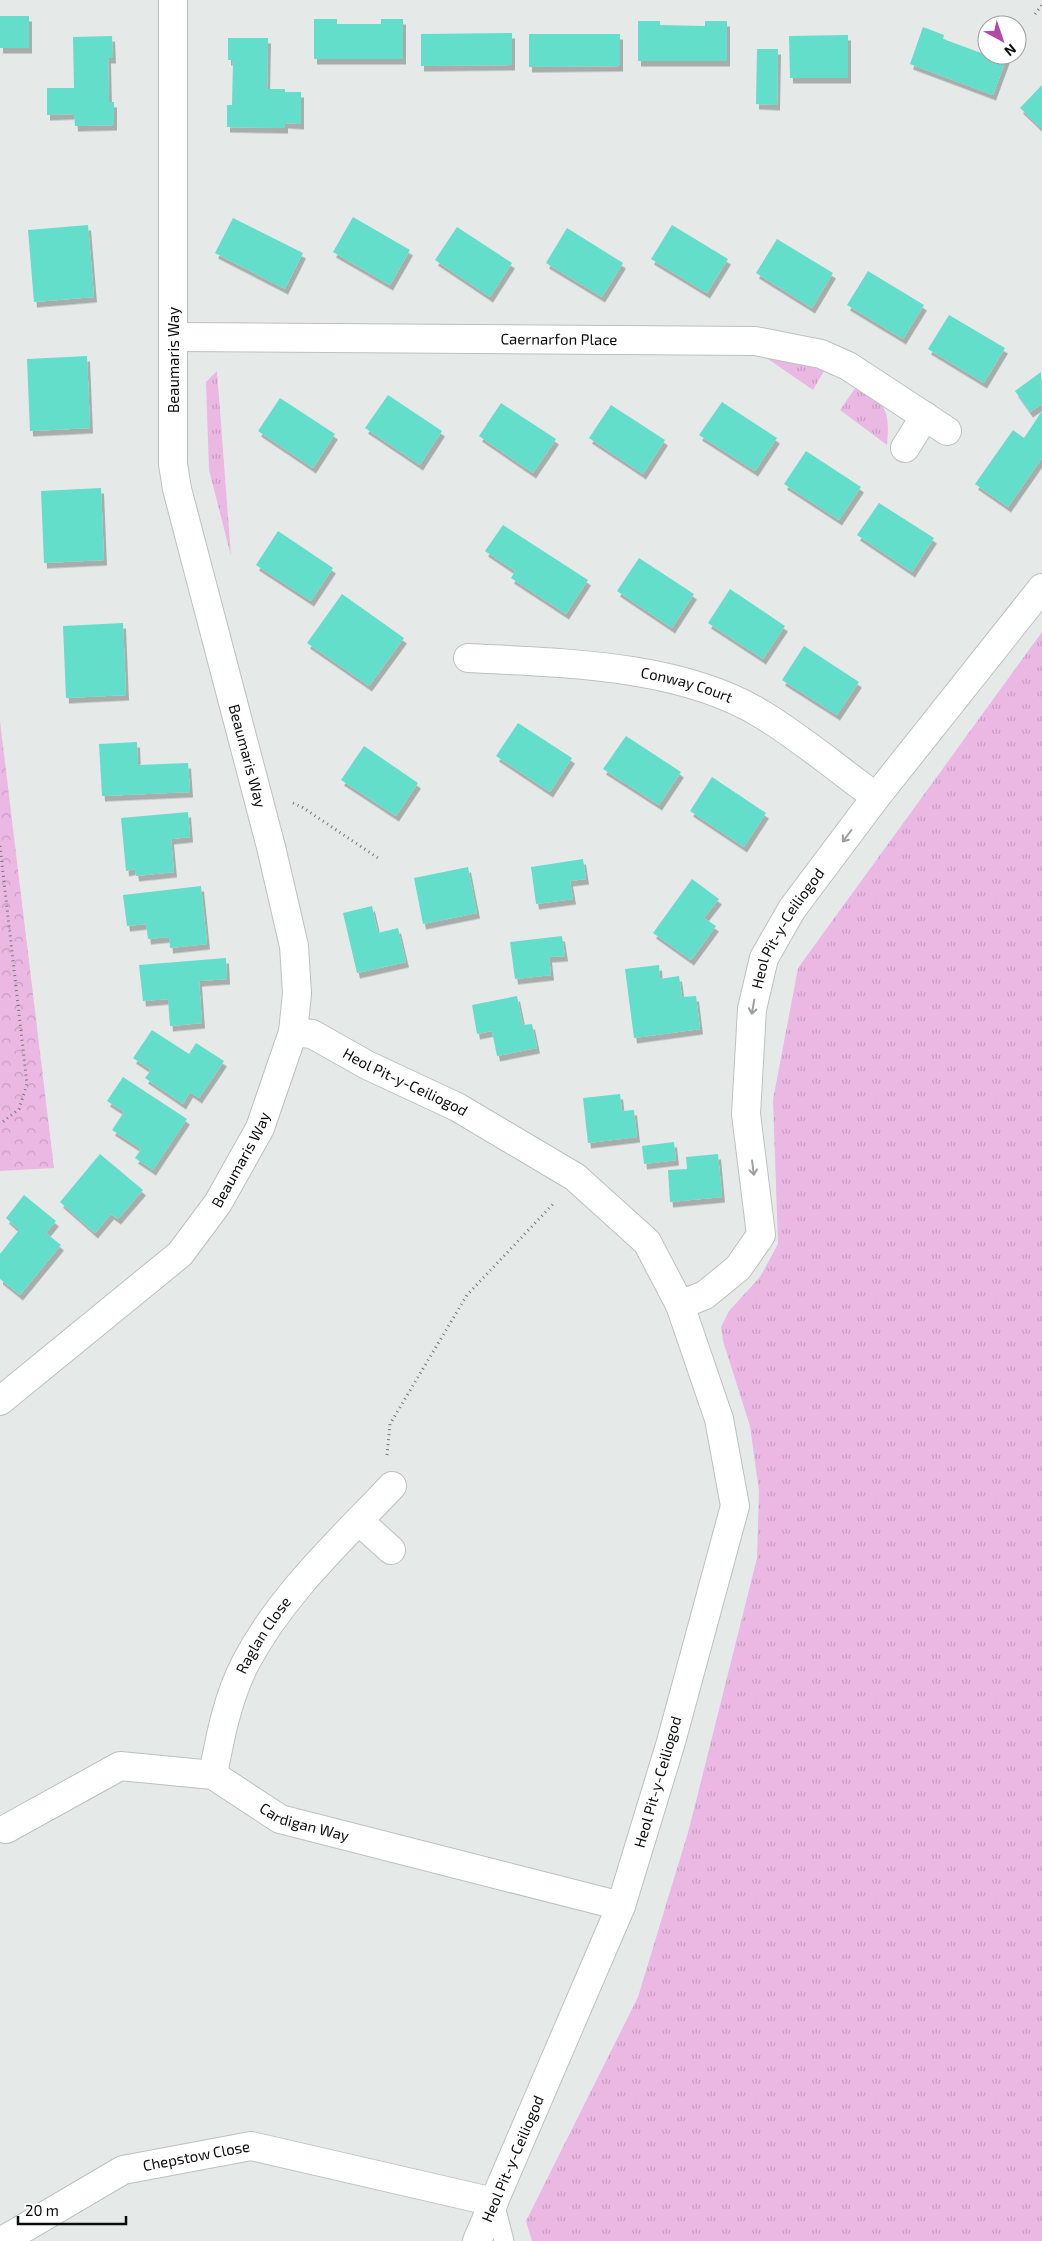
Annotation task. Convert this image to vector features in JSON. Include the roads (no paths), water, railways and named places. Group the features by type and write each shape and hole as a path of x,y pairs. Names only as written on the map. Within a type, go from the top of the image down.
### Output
{"street":[{"name":"Beaumaris Way","path":"0,1401 180,1254 218,1203 260,1128 293,1032 297,994 294,946 261,810 177,489 173,464 175,337 173,0"},
{"name":"Caernarfon Place","path":"175,337 755,341 821,354 848,366 936,423 904,448"},
{"name":"Heol Pit-y-Ceiliogod","path":"680,1305 705,1295 738,1268 761,1235 746,1114 752,1009 764,958 792,909 876,797 1042,588"},
{"name":"Conway Court","path":"468,658 564,663 648,674 711,690 762,714 876,797"},
{"name":"Heol Pit-y-Ceiliogod","path":"293,1032 312,1034 368,1066 457,1107 575,1177 647,1242 680,1305 719,1419 735,1506 671,1742 621,1906 477,2241"},
{"name":"Raglan Close","path":"213,1775 229,1702 246,1663 271,1620 306,1577 392,1486"},
{"path":"359,1521 391,1550"},
{"name":"Cardigan Way","path":"6,1830 120,1766 213,1775 280,1819 621,1906"},
{"name":"Chepstow Close","path":"2,2241 124,2170 251,2146 494,2202"}],"lane":[{"path":"494,2202 504,2241"}]}
